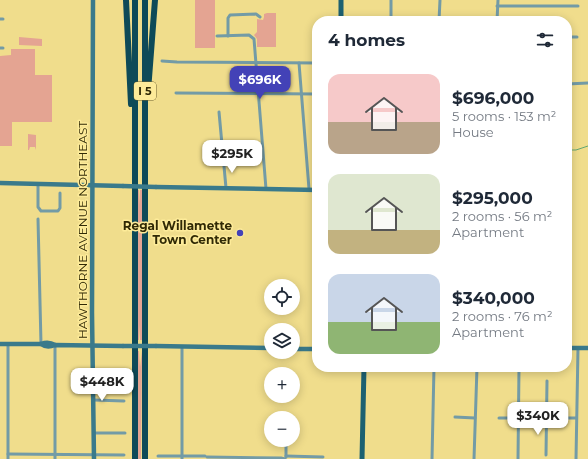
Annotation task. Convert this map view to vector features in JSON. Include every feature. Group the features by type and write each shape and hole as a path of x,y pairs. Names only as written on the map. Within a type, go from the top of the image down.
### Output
{"highway":[{"name":"I 5","path":"126,0 132,149 135,176"},
{"name":"I 5","path":"135,0 135,459"},
{"name":"I 5","path":"145,0 145,459"},
{"path":"145,118 148,97 155,0"}],"main road":[{"name":"HAWTHORNE AVENUE NORTHEAST","path":"93,0 92,185 94,457"},
{"path":"341,0 341,16"},
{"path":"0,183 312,189"},
{"path":"0,344 40,344 44,346 93,345 264,348"},
{"path":"572,348 588,348"},
{"path":"300,349 312,349"},
{"path":"362,459 364,372"}],"street":[{"path":"391,0 391,16"},
{"path":"439,16 440,0"},
{"path":"497,16 498,0"},
{"path":"497,6 578,6"},
{"path":"228,36 228,16 256,14 260,16"},
{"path":"217,36 249,35 254,38 266,189"},
{"path":"572,37 577,37"},
{"path":"162,61 312,63"},
{"path":"299,63 309,189"},
{"path":"572,84 588,83"},
{"path":"176,93 312,94"},
{"path":"219,112 226,188"},
{"path":"38,184 38,207 41,211 58,211 60,208 60,193"},
{"path":"38,219 40,344"},
{"path":"8,344 8,459"},
{"path":"55,345 55,459"},
{"path":"182,347 182,457"},
{"path":"576,459 578,348"},
{"path":"432,459 434,372"},
{"path":"474,459 477,372"},
{"path":"518,459 519,372"},
{"path":"93,381 110,381 118,377 124,377"},
{"path":"546,455 547,381"},
{"path":"94,400 124,401"},
{"path":"455,417 475,418"},
{"path":"499,418 576,418"},
{"path":"94,433 125,433"},
{"path":"285,458 286,447"},
{"path":"8,454 55,454 94,457 124,455"},
{"path":"158,456 243,458 323,457"}],"shaded area":[{"path":"195,0 215,0 215,48 195,48"},
{"path":"276,13 276,47 257,47 257,39 254,35 257,32 257,19 263,20 264,14"},
{"path":"19,37 42,39 42,46 19,45"},
{"path":"11,49 35,49 35,75 52,75 52,122 12,122 12,146 0,146 0,56 11,55"},
{"path":"28,134 36,135 36,150 35,147 30,147 28,150"},
{"path":"138,190 140,205 140,190 142,190 142,340 140,340 140,325 138,340"},
{"path":"138,351 140,367 142,351 141,459 138,459"}],"waterway":[{"path":"572,150 588,146"}],"place":[{"name":"Regal Willamette Town Center","path":"240,233"}]}
